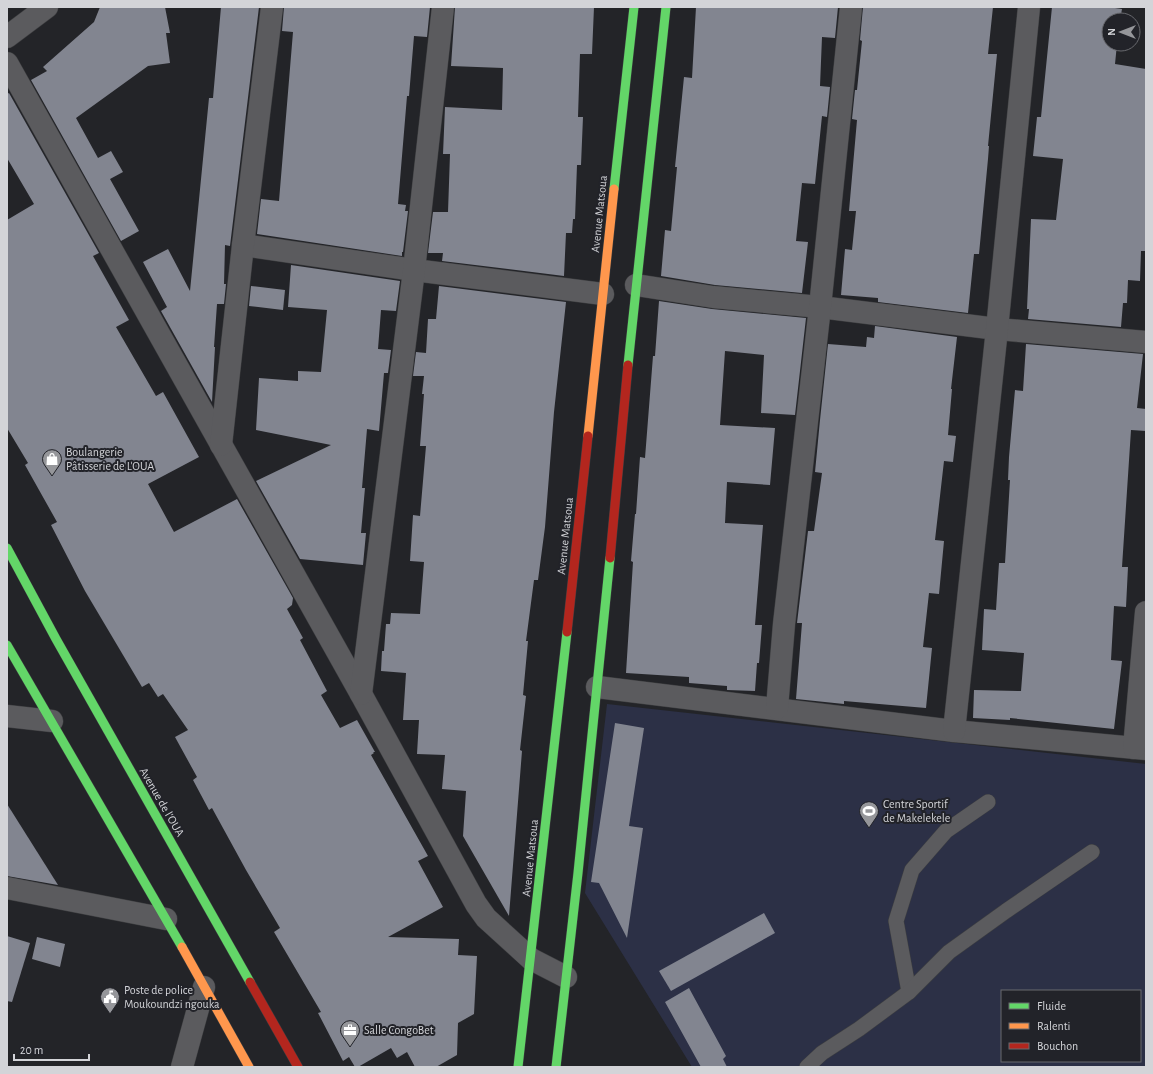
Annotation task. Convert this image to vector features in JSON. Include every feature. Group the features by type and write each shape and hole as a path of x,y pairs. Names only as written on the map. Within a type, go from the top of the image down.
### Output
{"street":[{"path":"7,37 47,7"},
{"path":"221,445 243,245 272,7"},
{"path":"361,694 414,270 443,7"},
{"name":"Avenue Matsoua","path":"518,1067 563,673 634,7"},
{"path":"556,1067 597,687 636,285 666,7"},
{"path":"777,708 784,624 820,307 851,7"},
{"path":"954,730 1029,7"},
{"path":"7,63 361,694 476,904 486,918 531,959 566,977"},
{"path":"243,245 414,270 603,294"},
{"path":"636,285 713,297 820,307 996,329 1146,342"},
{"name":"Avenue de l'OUA","path":"7,548 56,639 298,1067"},
{"path":"597,687 954,730 1140,748 1146,612"},
{"path":"7,645 166,919 249,1067"},
{"path":"7,716 52,721"},
{"path":"7,888 166,919"},
{"path":"182,1067 204,987"}],"lane":[{"path":"909,992 896,921 912,870 946,831 988,802"},
{"path":"806,1067 822,1053 859,1029 909,992 949,952 1092,852"}],"shaded area":[{"name":"Centre Sportif de Makelekele","path":"607,704 1146,764 1146,1067 692,1067 585,893"}],"building":[{"path":"100,7 165,7 170,33 166,33 170,63 148,66 76,118 98,158 111,151 123,172 110,179 139,231 121,241 31,80 47,71 43,67 94,22"},
{"path":"221,7 259,7 230,246 225,245 224,284 226,284 224,304 217,304 212,402 161,311 167,307 143,262 168,249 190,291 209,98 213,98"},
{"path":"284,7 430,7 427,37 414,36 409,96 407,96 398,204 406,205 405,211 408,211 402,256 257,234 261,199 279,201 293,32 282,31"},
{"path":"455,7 594,7 592,54 580,54 578,117 583,117 581,165 577,165 575,219 573,219 572,233 566,233 564,276 442,261 443,253 428,253 433,212 448,212 450,154 443,154 445,107 502,110 503,68 451,66"},
{"path":"696,7 838,7 835,38 822,37 820,86 830,87 827,117 822,116 815,184 802,183 796,241 808,242 802,293 715,285 661,276 665,230 671,231 677,167 675,167 684,77 692,78"},
{"path":"863,7 993,7 988,54 997,54 979,254 974,254 968,313 878,302 878,298 841,295 845,249 852,250 856,211 849,211 857,120 852,119 855,90 857,90 862,41 860,40"},
{"path":"1052,7 1108,7 1122,9 1121,12 1101,12 1101,52 1116,52 1115,64 1146,69 1146,251 1141,251 1140,281 1128,280 1127,303 1123,303 1121,327 1028,319 1029,309 1027,309 1031,219 1056,220 1063,159 1033,156 1037,117 1041,117"},
{"path":"9,93 99,253 93,256 129,320 116,327 156,396 163,392 199,457 148,484 174,532 237,499 293,598 292,605 287,609 303,638 300,640 327,691 321,695 340,728 357,720 375,752 371,755 428,856 418,861 443,907 388,937 459,939 458,955 477,956 474,1014 458,1023 457,1055 436,1067 415,1067 407,1052 397,1058 391,1048 358,1067 355,1067 349,1057 343,1061 318,1013 321,1012 274,932 280,928 212,808 209,810 193,780 197,777 175,737 188,730 163,694 158,697 149,683 142,687 85,591 51,525 57,522 25,465 28,463 7,428 7,220 34,204 7,158 7,94"},
{"path":"291,265 400,281 396,311 381,310 378,349 391,350 388,373 384,373 379,431 367,429 362,488 365,488 361,533 366,533 363,565 300,559 256,481 331,445 256,430 259,378 298,381 298,371 321,372 327,310 288,307"},
{"path":"251,286 285,290 283,310 249,306"},
{"path":"439,286 566,302 554,412 545,527 538,580 534,580 526,641 528,641 523,695 526,696 520,750 522,751 509,916 463,836 466,791 442,789 445,755 417,754 419,720 403,720 406,673 381,671 386,624 390,624 391,613 420,614 424,562 410,561 413,515 420,516 426,446 420,446 424,376 413,376 416,352 426,353 428,319 436,319"},
{"path":"659,301 712,309 806,318 795,415 761,413 764,355 725,351 720,425 775,428 770,485 727,482 725,523 763,525 755,625 762,625 755,691 727,690 727,686 689,683 689,677 626,673 633,562 631,561 640,457 645,458"},
{"path":"875,326 957,337 951,389 948,435 956,436 953,462 944,461 935,540 944,541 939,594 929,593 923,647 932,648 926,708 844,701 844,704 796,699 802,623 797,623 808,531 814,531 822,473 815,472 828,344 866,347 867,337 874,338"},
{"path":"1026,344 1143,354 1137,408 1146,409 1146,431 1131,430 1122,567 1128,567 1126,607 1114,606 1111,660 1122,661 1114,729 1010,718 1010,720 973,718 974,690 1021,691 1024,653 982,650 984,609 996,610 999,563 1005,563 1010,480 1008,480 1009,457 1015,390 1023,391"},
{"path":"615,723 644,728 629,826 643,828 627,938 599,883 591,882"},
{"path":"7,804 58,885 7,876"},
{"path":"764,913 775,933 671,991 659,971"},
{"path":"7,936 30,943 12,1002 7,1001"},
{"path":"37,937 65,944 60,967 32,959"},
{"path":"689,988 726,1056 723,1059 727,1067 701,1067 665,1002"}],"traffic: fast":[{"path":"614,189 634,7"},
{"path":"628,365 666,7"},
{"path":"7,548 56,639 250,982"},
{"path":"556,1067 578,873 610,558"},
{"path":"518,1067 567,632"},
{"path":"7,645 182,947"}],"traffic: slow":[{"path":"588,436 614,189"},
{"path":"182,947 249,1067"}],"traffic: jam":[{"path":"610,558 628,365"},
{"path":"567,632 588,436"},
{"path":"250,982 298,1067"}],"place":[{"name":"Boulangerie Pâtisserie de L'OUA","path":"52,476"},
{"name":"Centre Sportif de Makelekele","path":"869,828"},
{"name":"Poste de police Moukoundzi ngouka","path":"110,1014"},
{"name":"Salle CongoBet","path":"350,1047"}]}
